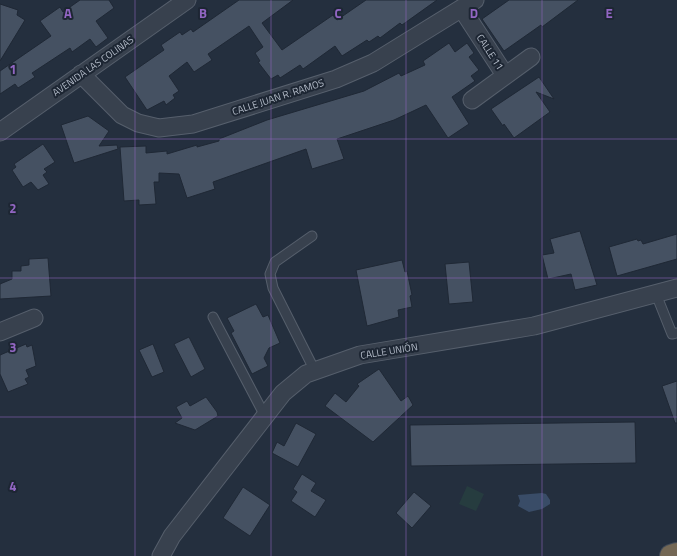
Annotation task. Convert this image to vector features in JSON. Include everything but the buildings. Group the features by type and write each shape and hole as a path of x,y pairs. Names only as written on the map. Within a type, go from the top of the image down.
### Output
{"highway":[{"path":"671,556 677,554"}],"street":[{"name":"AVENIDA LAS COLINAS","path":"0,132 187,0"},
{"name":"CALLE JUAN R. RAMOS","path":"81,74 122,115 138,124 159,128 193,124 336,79 373,63 469,5"},
{"name":"CALLE 11","path":"469,5 505,75"},
{"path":"472,100 531,57"},
{"name":"CALLE UNIÓN","path":"161,556 172,536 283,393 306,374 360,356 534,326 677,288"},
{"path":"0,332 34,318"}],"lane":[{"path":"312,236 275,262 270,274 273,288 315,371"},
{"path":"656,294 672,334 677,333"},
{"path":"212,316 265,416"}],"green space":[{"path":"467,486 484,494 476,511 459,504"}],"water":[{"path":"546,494 550,500 550,504 542,509 529,512 518,506 520,501 518,495"}]}
